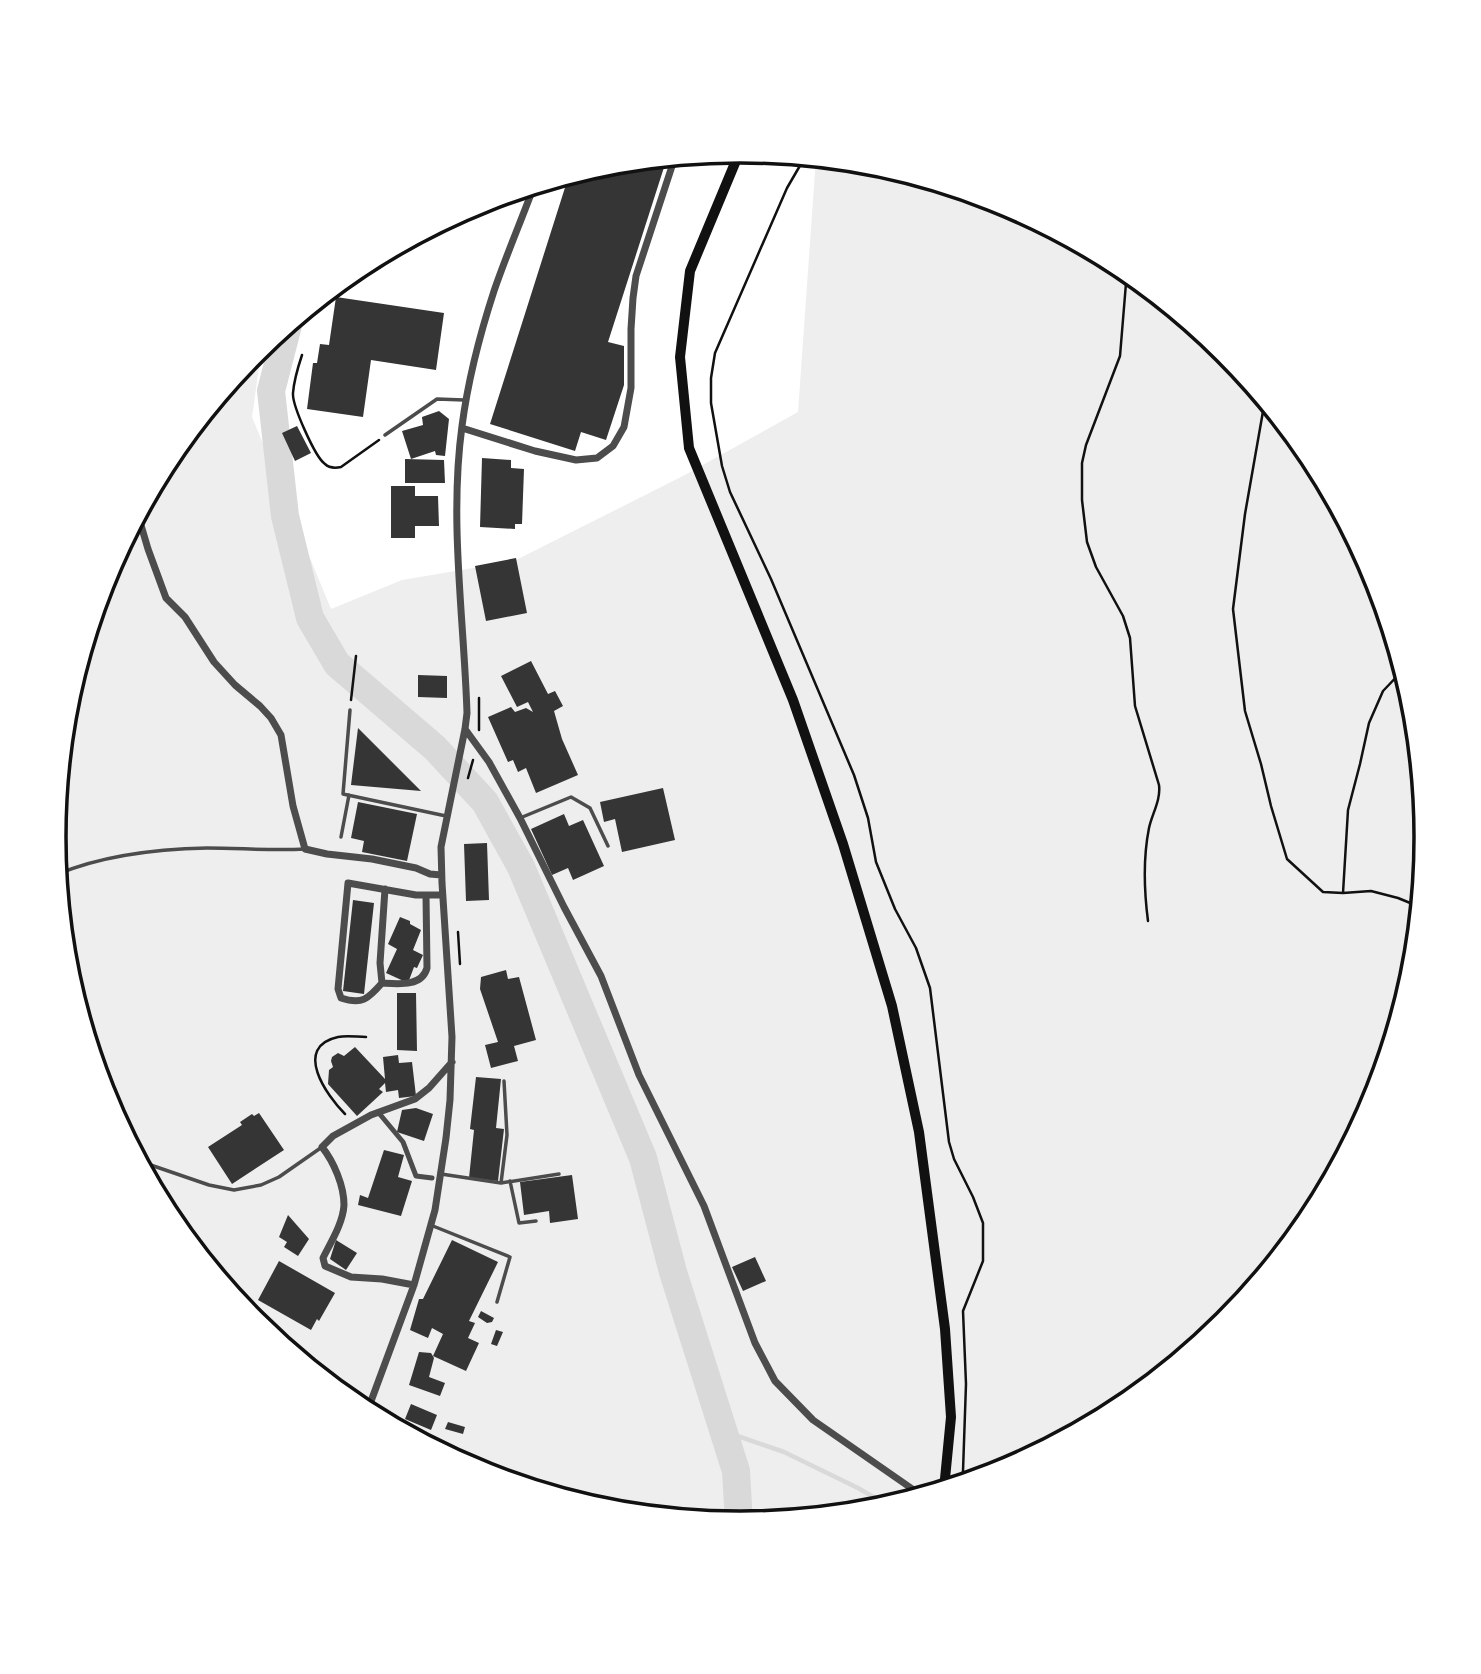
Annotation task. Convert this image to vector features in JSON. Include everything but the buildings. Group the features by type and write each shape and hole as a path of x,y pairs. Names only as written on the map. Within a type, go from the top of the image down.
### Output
{"main road":[{"path":"735,163 690,271 680,356 689,448 793,700 843,844 892,1006 919,1132 946,1329 951,1418 945,1479"}],"street":[{"path":"462,428 535,451 576,460 597,458 613,446 624,427 631,388 631,329 636,276 673,167"},
{"path":"371,1400 414,1285 431,1225 441,1174 450,1100 452,1037 441,847 467,713 456,523 462,428 466,400 488,310 530,197"},
{"path":"142,528 166,598 185,617 220,670 260,706 277,727 281,735 293,806 305,849 383,861 430,874 441,874"},
{"path":"465,729 489,762 520,818 601,976 639,1075 704,1206 755,1343 775,1381 813,1420 911,1489"},
{"path":"385,889 380,963 382,983 370,996 355,1002 341,998 338,989 348,883 442,895"},
{"path":"382,983 408,984 425,974 426,895"},
{"path":"414,1285 351,1277 325,1266 323,1258 344,1206 337,1174 322,1147 333,1136 378,1112 415,1099 429,1088 452,1062"},
{"path":"378,1112 403,1142 416,1176 432,1178"}],"lane":[{"path":"385,435 437,399 466,400"},
{"path":"350,710 343,794 447,814"},
{"path":"341,837 349,795"},
{"path":"520,818 571,797 590,808 608,846"},
{"path":"68,870 112,858 153,852 209,848 305,849"},
{"path":"501,1183 507,1135 504,1081"},
{"path":"152,1166 209,1185 234,1190 261,1185 279,1177 322,1147"},
{"path":"441,1174 501,1183 559,1174"},
{"path":"510,1181 519,1223 536,1222"},
{"path":"431,1225 510,1257 497,1302"}],"path":[{"path":"800,166 787,188 715,353 710,378 711,403 722,466 730,492 771,579 854,775 868,818 876,862 895,909 916,948 930,988 949,1142 983,1223 983,1261 963,1311 966,1384 963,1473"},
{"path":"1126,285 1120,356 1086,445 1082,463 1082,500 1087,542 1096,567 1123,616 1130,638 1135,706 1159,785 1160,792 1145,854 1144,894 1148,921"},
{"path":"302,355 292,396 298,416 324,464 334,468 341,467 385,435"},
{"path":"1263,412 1245,514 1233,609 1245,711 1271,806 1287,859 1322,892 1371,891 1411,903"},
{"path":"350,710 356,656"},
{"path":"1343,893 1348,810 1369,723 1383,691 1395,678"},
{"path":"472,761 479,732 479,692"},
{"path":"355,1125 321,1084 316,1059 318,1049 323,1044 339,1037 366,1037"}],"shaded area":[{"path":"815,168 915,186 998,214 1078,253 1151,302 1185,330 1247,393 1301,463 1345,539 1379,620 1402,706 1409,749 1414,837 1409,925 1392,1011 1379,1054 1345,1135 1324,1174 1301,1211 1247,1281 1217,1314 1151,1372 1077,1421 1039,1441 998,1460 915,1488 872,1498 785,1510 696,1510 609,1498 566,1488 483,1460 403,1421 330,1372 296,1344 264,1314 206,1247 180,1211 136,1135 102,1054 89,1011 72,925 68,881 66,837 72,749 89,663 102,620 136,539 180,463 206,427 259,365 252,417 331,609 402,580 514,561 681,477 798,412"}],"waterway":[{"path":"284,341 271,391 285,516 310,618 337,664 435,748 485,802 521,867 643,1158 673,1272 736,1471 738,1511"},
{"path":"723,1431 784,1452 874,1497"}]}
